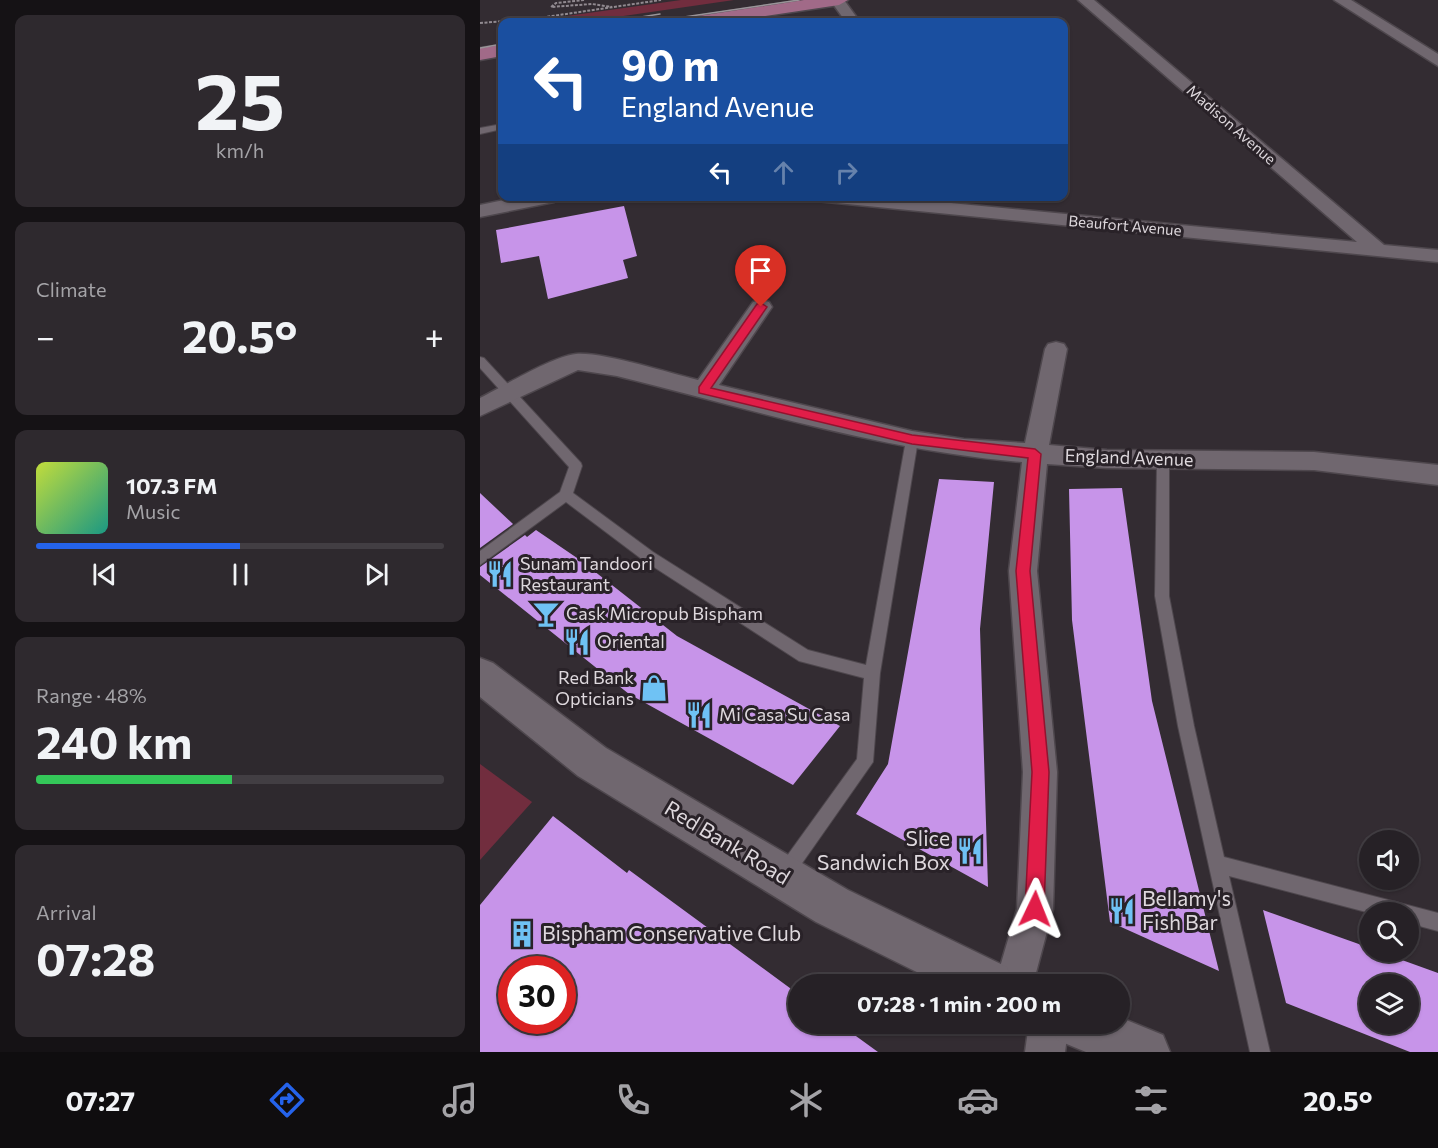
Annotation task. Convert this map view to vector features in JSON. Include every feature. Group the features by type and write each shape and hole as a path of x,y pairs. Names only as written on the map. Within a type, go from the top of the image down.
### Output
{"main road":[{"path":"719,18 838,0"},
{"path":"480,54 498,52"}],"street":[{"path":"838,0 850,18"},
{"name":"Madison Avenue","path":"1085,0 1378,250"},
{"path":"1341,0 1438,61"},
{"path":"480,211 529,201"},
{"name":"Beaufort Avenue","path":"918,201 981,204 1438,256"},
{"path":"703,390 761,307"},
{"path":"1017,974 1035,909 1041,772 1023,571 1035,454 1056,349"},
{"name":"England Avenue","path":"480,408 545,374 577,362 617,368 912,440 1035,454 1163,461 1314,461 1438,475"},
{"name":"Red Bank Road","path":"480,675 592,762 832,906 970,974"},
{"path":"1045,1052 1047,1034"},
{"path":"1101,1034 1146,1052"}],"lane":[{"path":"480,131 498,128"},
{"path":"480,361 576,465 566,495 480,559"},
{"path":"782,876 865,762 872,673 912,440"},
{"path":"1163,461 1162,596 1186,726 1260,1052"},
{"path":"566,495 648,556 804,656 872,673"},
{"path":"1218,864 1363,902"},
{"path":"1419,917 1438,922"}],"path":[{"path":"584,0 556,3 551,7 592,4 615,7"},
{"path":"522,18 661,0"},
{"path":"480,23 498,21"}],"shaded area":[{"path":"681,0 734,0 610,18 553,18"},
{"path":"480,764 532,802 480,860"}],"building":[{"path":"624,206 637,256 623,260 628,278 548,299 539,256 501,263 496,230"},
{"path":"939,479 994,482 980,629 988,887 856,814 888,764"},
{"path":"1122,488 1152,701 1219,971 1110,922 1072,620 1069,489"},
{"path":"480,493 513,524 480,548"},
{"path":"536,530 580,560 677,636 840,726 793,785 629,694 480,575 480,567 525,535 527,537"},
{"path":"553,816 627,873 629,870 788,987 788,1034 853,1034 878,1052 480,1052 480,905"},
{"path":"1263,910 1359,944 1359,962 1408,962 1438,973 1438,1052 1410,1052 1364,1034 1419,1034 1419,974 1359,974 1359,1032 1286,1003"}],"tram line":[{"path":"677,18 799,0"},
{"path":"634,18 660,14"},
{"path":"480,48 498,45"}],"place":[{"name":"Sunam Tandoori Restaurant","path":"500,574"},
{"name":"Cask Micropub Bispham","path":"546,614"},
{"name":"Oriental","path":"577,642"},
{"name":"Red Bank Opticians","path":"654,688"},
{"name":"Mi Casa Su Casa","path":"699,715"},
{"name":"Slice Sandwich Box","path":"970,851"},
{"name":"Bellamy's Fish Bar","path":"1122,911"},
{"name":"Bispham Conservative Club","path":"522,934"}],"route":[{"path":"761,307 703,390 912,440 964,448 1035,454 1023,571 1041,772 1035,909"}]}
